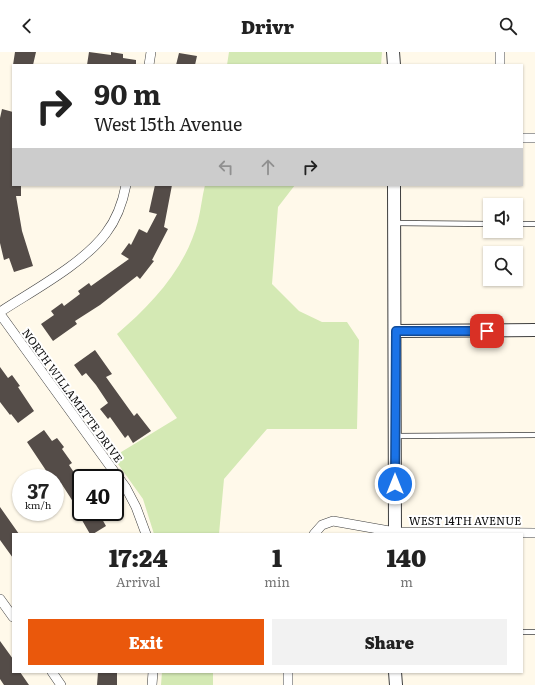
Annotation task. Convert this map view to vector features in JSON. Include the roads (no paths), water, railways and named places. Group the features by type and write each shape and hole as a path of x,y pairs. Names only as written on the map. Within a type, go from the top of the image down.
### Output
{"street":[{"path":"149,64 151,52"},
{"path":"393,52 394,64"},
{"path":"500,52 500,64"},
{"path":"523,138 535,138"},
{"path":"0,313 68,268 106,234 114,220 126,186"},
{"path":"394,186 396,331 395,533"},
{"name":"NORTH WILLAMETTE DRIVE","path":"0,313 126,488 136,507 146,533"},
{"path":"396,331 535,330"},
{"name":"WEST 14TH AVENUE","path":"315,533 322,525 333,521 395,533 535,533"},
{"path":"0,599 12,616"},
{"path":"53,673 61,685"},
{"path":"152,685 153,673"},
{"path":"288,673 288,685"},
{"path":"396,673 396,685"}],"lane":[{"path":"394,223 483,224"},
{"path":"523,224 535,224"},
{"path":"395,436 535,435"},
{"path":"523,632 535,632"}]}
